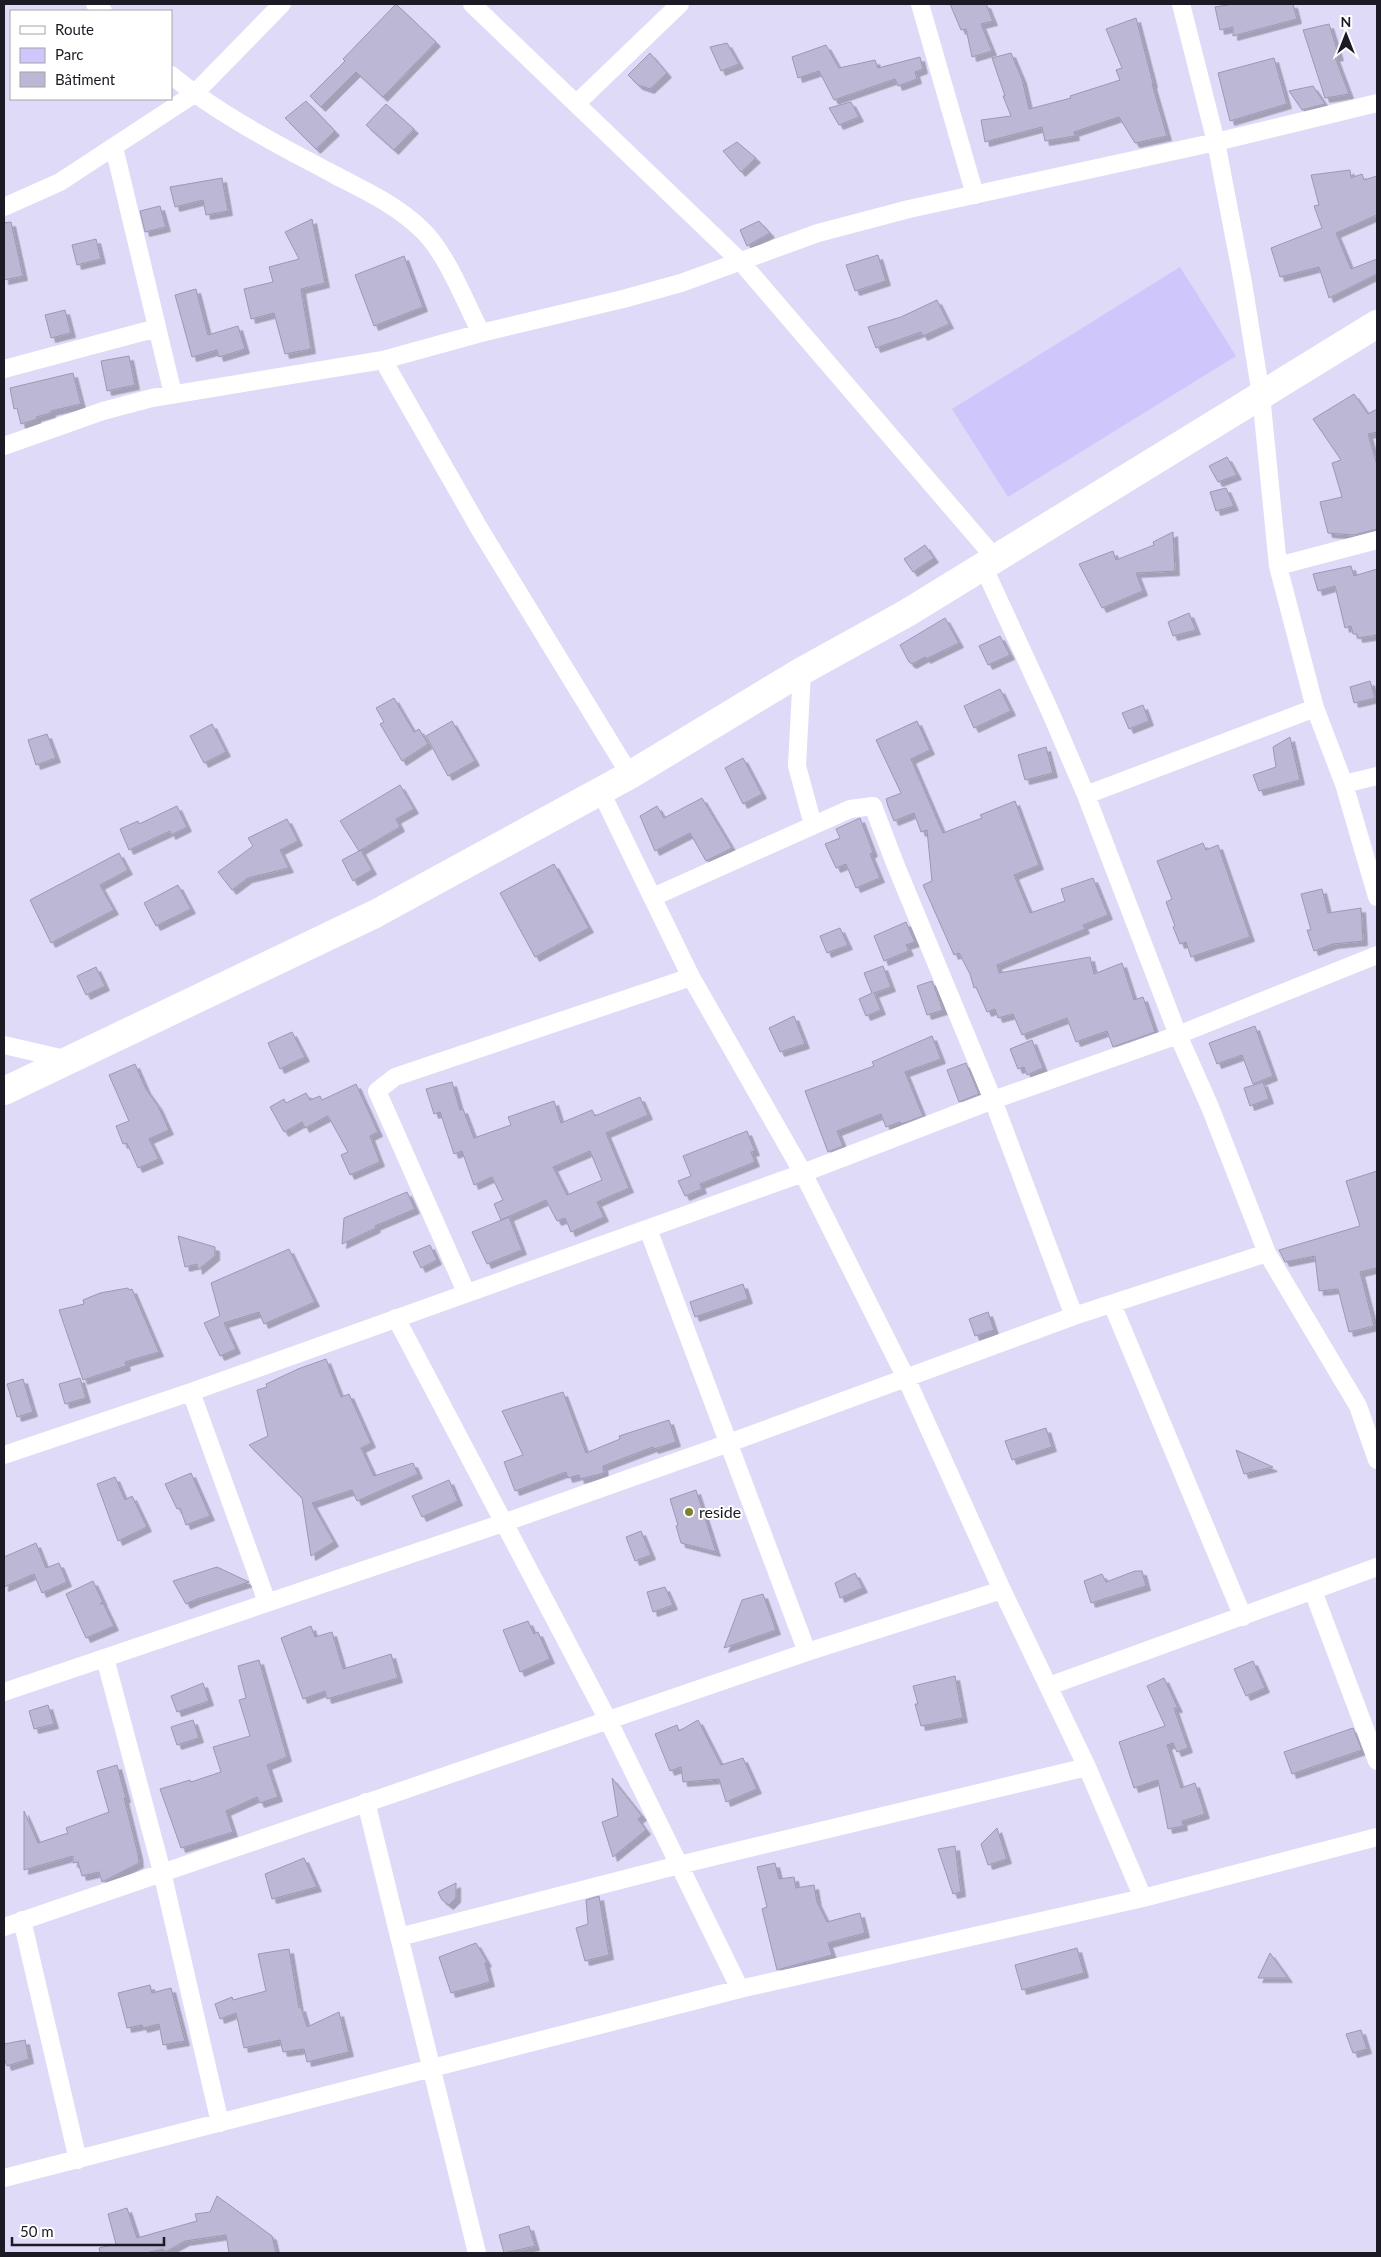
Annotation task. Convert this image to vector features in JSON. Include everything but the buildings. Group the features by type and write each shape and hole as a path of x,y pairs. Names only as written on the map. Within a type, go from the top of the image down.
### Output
{"highway":[{"path":"4,1091 375,914 630,774 802,671 907,613 1377,324"}],"street":[{"path":"4,207 60,182 194,94 282,4"},
{"path":"472,4 741,262 989,562 1086,796 1178,1035 1210,1107 1267,1253 1358,1406 1377,1460"},
{"path":"577,103 680,4"},
{"path":"920,4 975,195"},
{"path":"1181,4 1216,142 1243,283 1261,395 1278,566 1315,708 1344,784 1377,897"},
{"path":"172,76 194,94 243,126 395,207 422,229 439,251 481,333"},
{"path":"4,446 103,411 173,394 383,360 481,333 623,299 681,283 818,233 909,209 1216,142 1377,102"},
{"path":"114,147 173,394"},
{"path":"4,369 157,328"},
{"path":"383,360 479,528 630,774"},
{"path":"1278,566 1377,540"},
{"path":"802,671 797,766 813,825"},
{"path":"1086,796 1315,708"},
{"path":"1344,784 1377,776"},
{"path":"600,790 692,977 803,1173 906,1378 1002,1590 1087,1767 1143,1898"},
{"path":"653,897 850,809 873,806 993,1100 1074,1316"},
{"path":"4,1455 190,1392 803,1173 993,1100 1178,1035 1377,955"},
{"path":"466,1292 377,1092 396,1077 692,977"},
{"path":"4,1045 69,1060"},
{"path":"648,1229 807,1652"},
{"path":"4,1692 503,1523 729,1443 1074,1316 1267,1253"},
{"path":"1112,1304 1242,1617"},
{"path":"396,1318 608,1720 740,1989"},
{"path":"190,1392 267,1602"},
{"path":"1049,1686 1377,1567"},
{"path":"4,1927 807,1652 1002,1590"},
{"path":"1313,1591 1377,1762"},
{"path":"105,1658 162,1872 220,2123"},
{"path":"399,1937 679,1865 1087,1767"},
{"path":"366,1802 477,2253"},
{"path":"4,2178 740,1989 1143,1898 1377,1836"},
{"path":"22,1920 78,2160"}],"green space":[{"path":"1180,267 1236,356 1008,497 952,409"}],"place":[{"name":"reside","path":"689,1512"}]}
